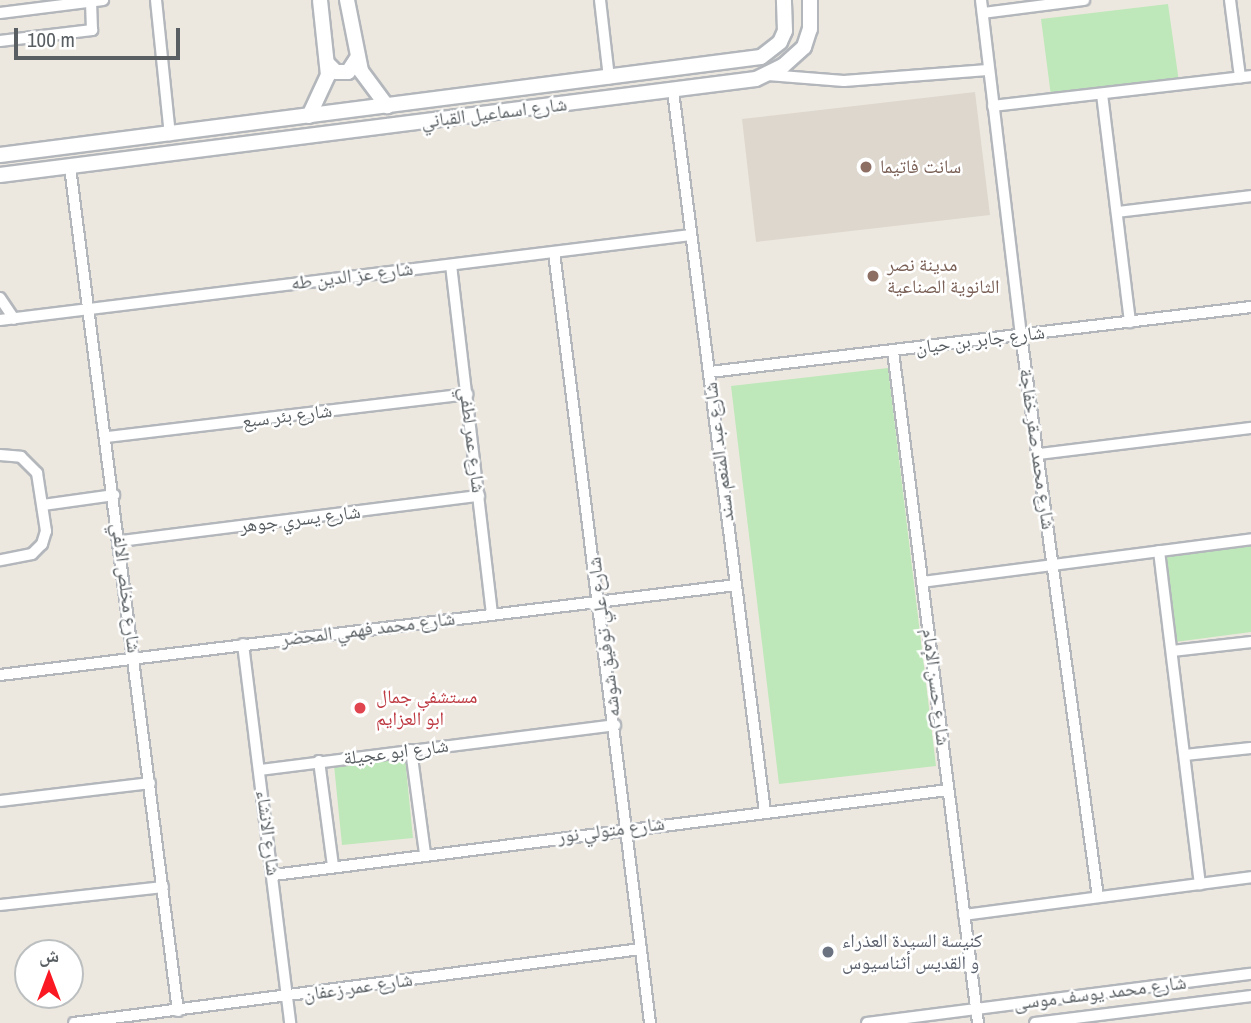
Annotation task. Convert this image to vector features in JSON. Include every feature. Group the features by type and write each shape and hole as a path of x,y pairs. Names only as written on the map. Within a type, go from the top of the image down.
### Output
{"street":[{"path":"156,0 170,135"},
{"path":"309,116 326,86 328,64 320,0"},
{"path":"347,0 357,58 370,87 387,106"},
{"path":"600,0 609,78"},
{"name":"شارع اسماعيل القباني","path":"0,155 761,57 780,43 786,19 784,0"},
{"path":"768,75 803,47 810,29 810,0"},
{"name":"شارع محمد صقر خفاجة","path":"981,0 1021,335 1098,897"},
{"path":"983,13 1084,0"},
{"path":"993,106 1246,77 1230,0"},
{"path":"0,13 97,1 92,30 0,41"},
{"path":"328,64 336,72 348,72 357,58"},
{"name":"شارع اسماعيل القباني","path":"0,175 673,91 768,75 844,81 988,70"},
{"path":"575,82 578,103"},
{"name":"شارع عبد المنعم سند","path":"673,91 765,813"},
{"path":"1102,93 1130,322"},
{"name":"شارع مخلص الالفي","path":"70,167 121,541 178,1011"},
{"path":"1116,212 1251,196"},
{"name":"شارع عز الدين طه","path":"0,320 691,235"},
{"name":"شارع علي توفيق شوشه","path":"554,252 601,602 650,1023"},
{"name":"شارع عمر لطفي","path":"451,265 492,615"},
{"path":"0,298 13,319"},
{"name":"شارع جابر بن حيان","path":"710,372 1251,307"},
{"name":"شارع حسن الإمام","path":"893,351 978,1023"},
{"name":"شارع بئر سبع","path":"107,437 467,394"},
{"path":"1039,454 1251,428"},
{"path":"0,455 21,457 33,467 43,505 46,531 42,544 32,554 0,560"},
{"path":"43,505 114,495"},
{"name":"شارع يسري جوهر","path":"121,541 480,496"},
{"path":"922,582 1251,539"},
{"path":"1159,551 1200,884"},
{"name":"شارع محمد فهمي المحضر","path":"0,675 736,585"},
{"path":"1172,651 1251,642"},
{"name":"شارع الانشاء","path":"243,644 274,875 290,1023"},
{"name":"شارع ابو عجيلة","path":"260,770 615,725"},
{"path":"1185,755 1251,748"},
{"path":"411,750 425,855"},
{"path":"318,761 333,866"},
{"path":"0,801 150,783"},
{"name":"شارع متولي نور","path":"274,875 627,828 948,790"},
{"path":"964,915 1251,877"},
{"path":"0,905 163,887"},
{"name":"شارع عمر زعفان","path":"75,1023 641,949"},
{"name":"شارع محمد يوسف موسى","path":"867,1023 1251,974"},
{"name":"شارع محمد يوسف موسى","path":"1035,1023 1251,996"}],"shaded area":[{"name":"سانت فاتيما","path":"975,92 990,215 756,242 742,119"}],"green space":[{"path":"1168,4 1179,82 1051,96 1041,19"},
{"path":"888,368 936,766 779,784 731,386"},
{"path":"1251,544 1251,632 1175,642 1164,556"},
{"path":"405,758 413,838 342,845 334,765"}],"place":[{"name":"سانت فاتيما","path":"866,167"},
{"name":"مدينة نصر الثانوية الصناعية","path":"873,276"},
{"name":"مستشفي جمال ابو العزايم","path":"360,708"},
{"name":"كنيسة السيدة العذراء و القديس أثناسيوس","path":"828,952"}]}
